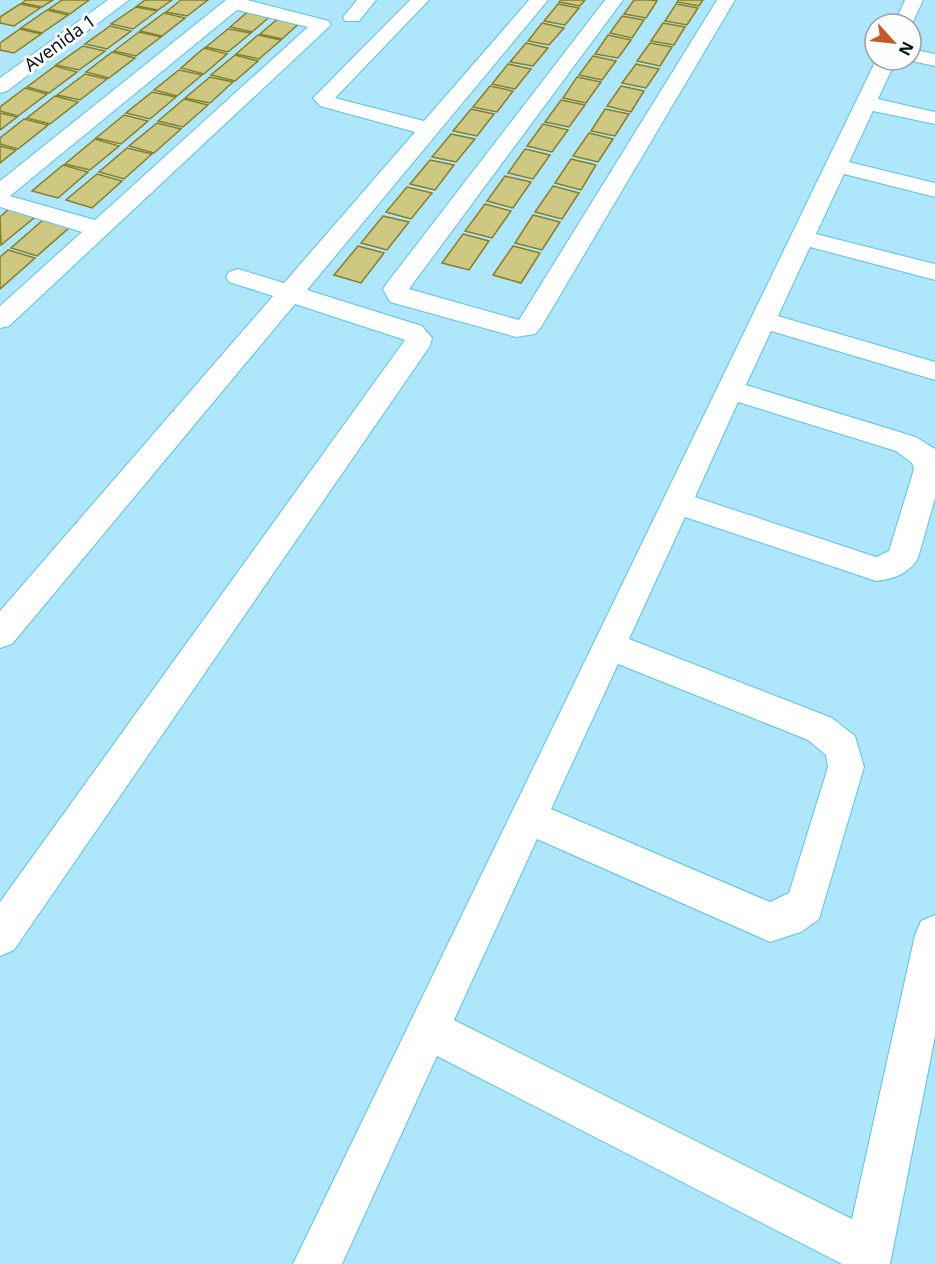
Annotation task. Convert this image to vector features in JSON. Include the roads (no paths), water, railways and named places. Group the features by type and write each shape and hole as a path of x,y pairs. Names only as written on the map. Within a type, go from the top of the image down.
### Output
{"street":[{"name":"Avenida 1","path":"0,87 120,0"},
{"path":"352,17 367,0"},
{"path":"420,0 323,98 327,102 430,129"},
{"path":"0,634 292,294 539,0"},
{"path":"614,0 396,289 399,296 516,329 526,328 726,0"},
{"path":"913,1 935,6"},
{"path":"0,192 236,2 322,25 0,320"},
{"path":"317,1264 880,72"},
{"path":"866,103 935,118"},
{"path":"836,165 935,190"},
{"path":"0,200 99,229"},
{"path":"802,238 935,272"},
{"path":"0,936 417,346 419,338 413,332 238,277"},
{"path":"763,320 935,371"},
{"path":"677,503 876,569 888,567 902,558 929,470 925,457 906,444 730,390"},
{"path":"528,817 770,922 786,918 804,905 846,767 842,747 820,729 609,646"},
{"path":"428,1029 867,1258 935,935"}]}
